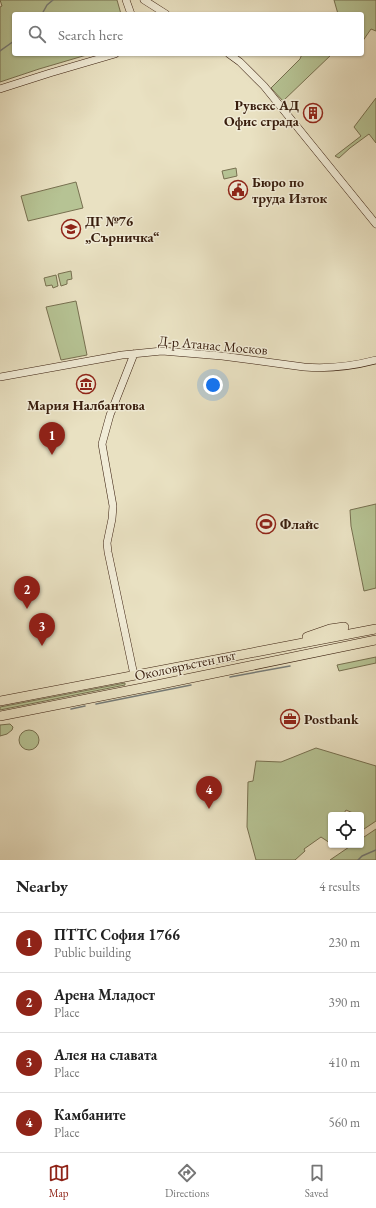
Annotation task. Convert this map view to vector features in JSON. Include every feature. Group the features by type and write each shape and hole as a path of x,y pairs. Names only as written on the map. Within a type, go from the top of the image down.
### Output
{"highway":[{"path":"270,649 330,629 344,627"},
{"name":"Околовръстен път","path":"0,702 376,629"},
{"name":"Околовръстен път","path":"0,716 376,640"},
{"path":"318,652 376,646"}],"street":[{"path":"144,0 163,12"},
{"path":"127,1 130,12"},
{"path":"0,89 108,56"},
{"path":"232,56 240,62 264,86 376,224"},
{"name":"Д-р Атанас Москов","path":"0,377 134,354 162,352 183,352 317,368 351,365 376,360"},
{"path":"134,354 110,415 102,444 113,506 107,543 108,552 134,675"}],"green space":[{"path":"0,0 117,0 120,12 12,12 12,56 83,56 0,82 0,7 2,6"},
{"path":"334,0 376,0 376,31 371,29 364,39 364,12 337,12"},
{"path":"301,56 330,56 283,101 271,88"},
{"path":"376,98 376,143 369,134 339,158 335,156 361,136 354,127"},
{"path":"236,168 237,176 224,179 222,171"},
{"path":"76,182 83,208 28,221 21,196"},
{"path":"71,271 72,279 67,280 67,284 61,286 58,274"},
{"path":"56,275 58,286 53,288 52,285 46,286 44,278"},
{"path":"76,301 87,355 61,360 46,307"},
{"path":"376,504 376,588 364,591 351,526 350,510"},
{"path":"376,657 376,663 339,671 337,665"},
{"path":"125,683 125,685 0,710 0,707"},
{"path":"10,724 13,727 12,730 7,734 0,736 0,725"},
{"path":"29,730 36,733 39,740 36,747 29,750 22,747 19,740 22,733"},
{"path":"316,748 376,766 376,821 364,829 364,812 351,812 346,810 345,812 328,812 328,842 321,837 304,849 305,851 295,860 256,860 247,827 248,782 253,781 256,761 281,762"},
{"path":"376,829 376,860 330,860 348,848 364,848 364,837"}],"waterway":[{"path":"43,12 47,5 53,0"},
{"path":"0,51 12,42"},
{"path":"230,677 290,666"},
{"path":"96,704 191,685"},
{"path":"71,709 85,706"},
{"path":"358,860 362,856 376,850"}],"place":[{"name":"Рувекс АД Офис сграда","path":"313,113"},
{"name":"Бюро по труда Изток","path":"238,190"},
{"name":"ДГ №76 „Сърничка“","path":"71,229"},
{"name":"Мария Налбантова","path":"86,384"},
{"name":"ПТТС София 1766","path":"52,455"},
{"name":"Флайс","path":"266,524"},
{"name":"Арена Младост","path":"27,609"},
{"name":"Алея на славата","path":"42,646"},
{"name":"Postbank","path":"290,719"},
{"name":"Камбаните","path":"209,809"}]}
